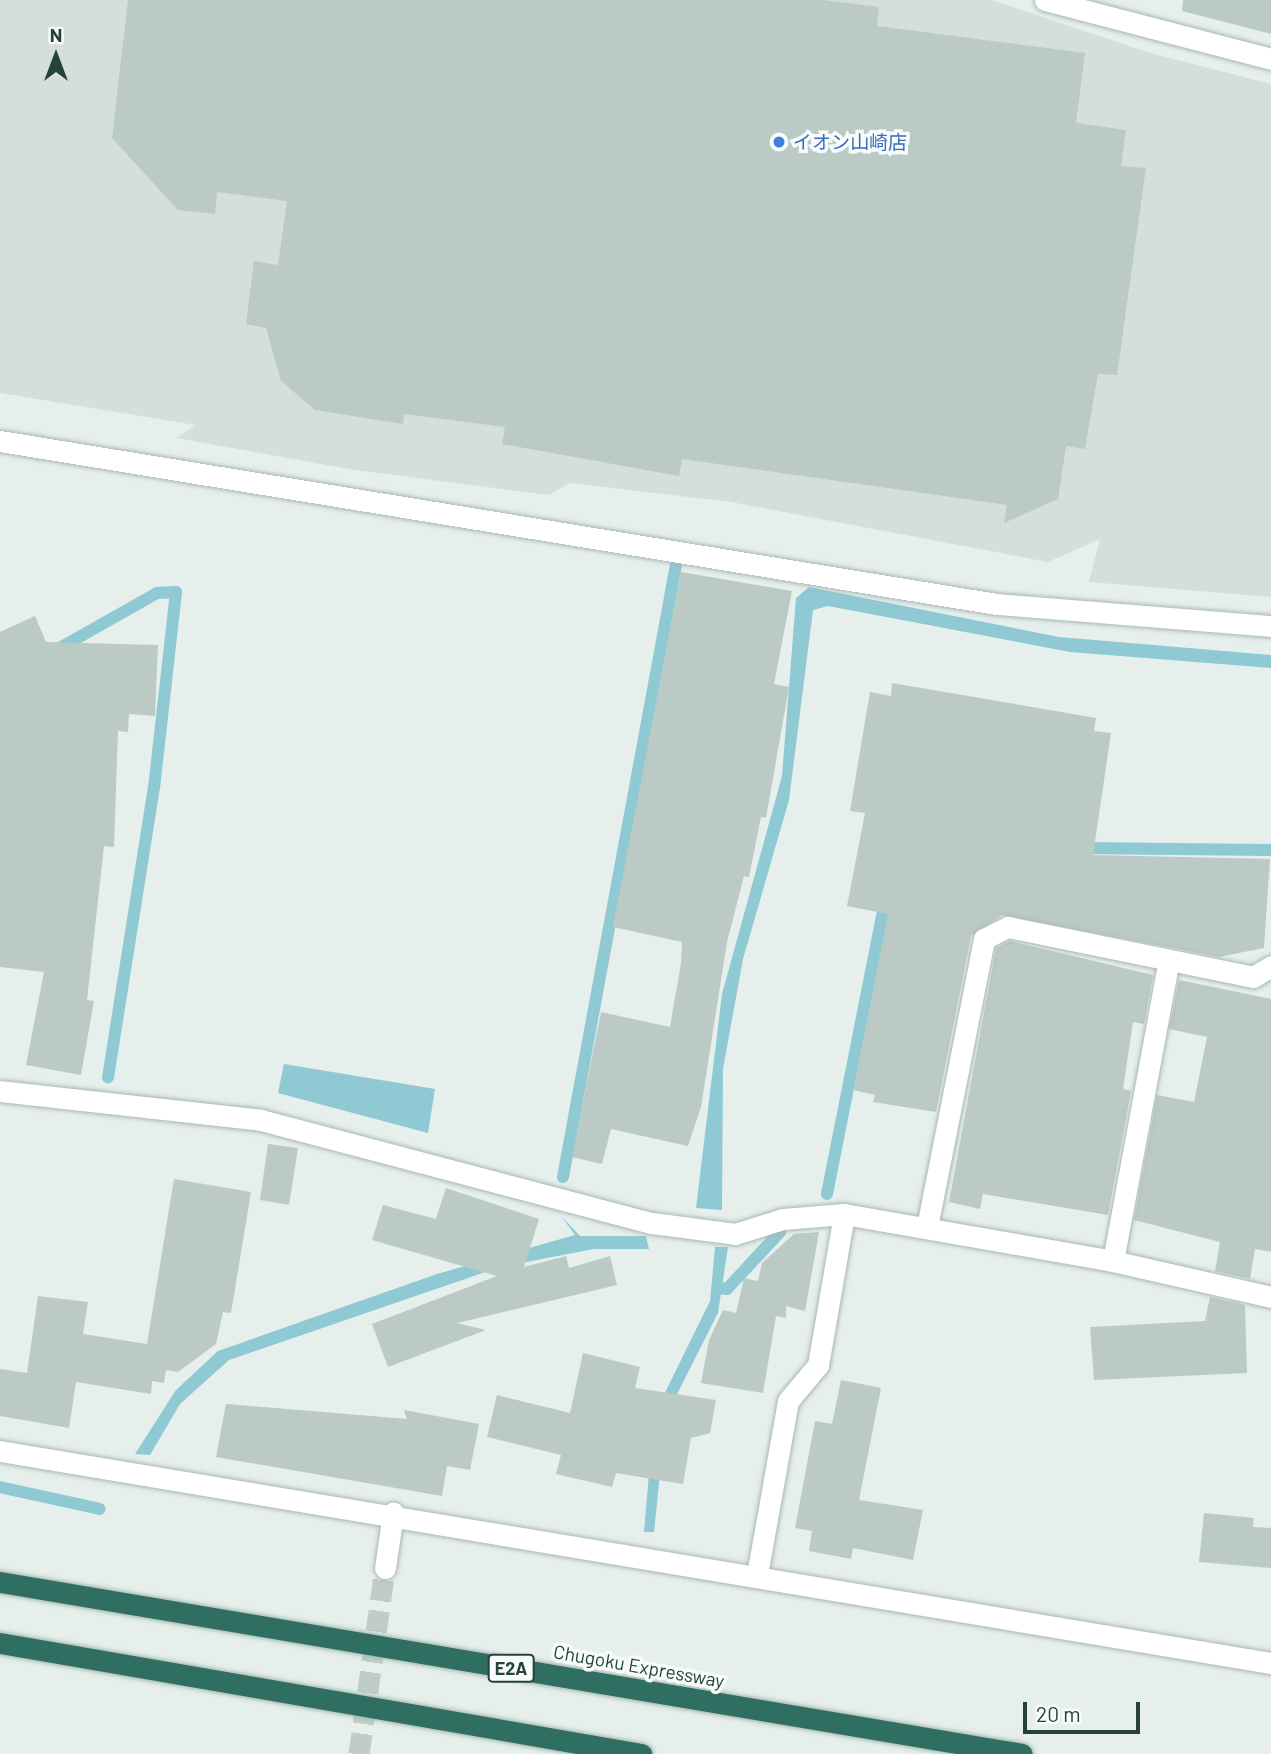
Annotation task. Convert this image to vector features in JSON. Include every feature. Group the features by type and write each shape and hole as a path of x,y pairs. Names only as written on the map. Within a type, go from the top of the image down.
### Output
{"highway":[{"name":"Chugoku Expressway","path":"0,1582 1022,1754"},
{"path":"0,1643 641,1754"}],"street":[{"path":"1045,0 1271,59"},
{"path":"0,441 998,604 1271,626"},
{"path":"927,1227 984,939 1008,927 1253,977 1271,967"},
{"path":"1114,1261 1169,960"},
{"path":"0,1091 261,1121 652,1223 735,1234 783,1219 844,1214 1114,1261 1271,1297"},
{"path":"757,1575 788,1401 818,1365 844,1214"},
{"path":"0,1451 393,1513 1271,1663"},
{"path":"386,1568 393,1513"}],"shaded area":[{"path":"0,0 992,0 1150,53 1271,84 1271,597 1089,582 1100,539 1048,562 731,502 570,483 549,495 355,470 176,438 196,425 0,393"}],"water":[{"path":"809,587 1059,637 1271,655 1271,668 1070,652 828,606 813,610 789,800 743,959 723,1069 722,1210 696,1208 722,994 782,776 796,598"},
{"path":"284,1064 435,1089 428,1133 278,1093"},
{"path":"561,1216 580,1236 646,1236 649,1249 594,1249 500,1267 229,1360 180,1404 150,1455 135,1454 176,1390 218,1351 437,1274 575,1235"},
{"path":"715,1247 728,1247 718,1313 666,1416 654,1532 644,1532 654,1415 710,1301"}],"building":[{"path":"128,0 823,0 879,7 877,26 1085,53 1076,123 1126,130 1121,166 1146,168 1117,375 1098,374 1085,449 1066,446 1058,499 1004,523 1007,505 682,459 679,476 502,444 505,427 404,414 403,424 315,410 281,381 266,328 246,324 254,261 278,265 287,201 217,192 215,214 178,210 112,138"},
{"path":"1183,0 1271,0 1271,34 1182,11"},
{"path":"681,572 792,591 774,684 789,687 766,818 761,817 749,877 744,876 727,942 701,1107 688,1146 611,1129 602,1164 572,1157 601,1012 670,1027 681,963 682,942 613,927"},
{"path":"35,616 46,642 158,645 155,716 129,714 128,732 118,731 114,847 104,846 87,1000 94,1001 81,1075 26,1065 44,972 0,967 0,632"},
{"path":"892,683 1096,718 1094,731 1111,733 1093,855 1270,859 1264,948 1219,957 1002,915 971,936 936,1112 873,1102 875,1095 853,1090 888,914 847,906 865,813 850,811 870,692 891,696"},
{"path":"1010,941 1153,975 1144,1024 1133,1022 1123,1089 1131,1091 1108,1215 983,1194 980,1209 949,1202 996,948"},
{"path":"1179,980 1271,999 1271,1252 1255,1249 1250,1279 1215,1271 1220,1242 1134,1220 1157,1095 1194,1102 1207,1037 1169,1029"},
{"path":"268,1144 298,1148 289,1205 260,1200"},
{"path":"174,1179 251,1192 231,1313 223,1312 216,1344 178,1372 166,1370 164,1383 152,1381 151,1394 76,1382 69,1428 0,1416 0,1369 27,1373 38,1296 88,1302 83,1334 147,1344"},
{"path":"446,1188 539,1219 524,1267 566,1256 569,1268 610,1256 617,1285 457,1323 486,1330 388,1367 372,1324 497,1276 372,1240 383,1205 436,1219"},
{"path":"819,1232 805,1311 786,1306 786,1318 776,1316 763,1393 701,1383 709,1340 723,1310 736,1313 744,1278 758,1281 762,1263 794,1234"},
{"path":"1210,1297 1245,1305 1247,1373 1094,1380 1090,1327 1205,1321"},
{"path":"583,1353 640,1367 635,1388 716,1400 710,1433 691,1438 683,1484 616,1473 612,1487 556,1474 561,1455 487,1437 497,1395 570,1413"},
{"path":"841,1380 881,1388 859,1500 923,1510 913,1560 853,1548 851,1559 809,1551 812,1531 795,1528 815,1421 832,1424"},
{"path":"226,1404 407,1419 404,1410 479,1424 470,1470 447,1466 442,1496 216,1457"},
{"path":"1204,1513 1254,1518 1253,1527 1271,1528 1271,1568 1199,1562"}],"waterway":[{"path":"563,1177 676,565"},
{"path":"58,649 157,593 176,592 154,787 108,1077"},
{"path":"1079,848 1271,850"},
{"path":"827,1194 886,897"},
{"path":"718,1288 727,1289 780,1232"},
{"path":"0,1487 100,1509"}],"tunnel":[{"path":"359,1754 385,1568"}],"place":[{"name":"イオン山崎店","path":"779,142"}]}
